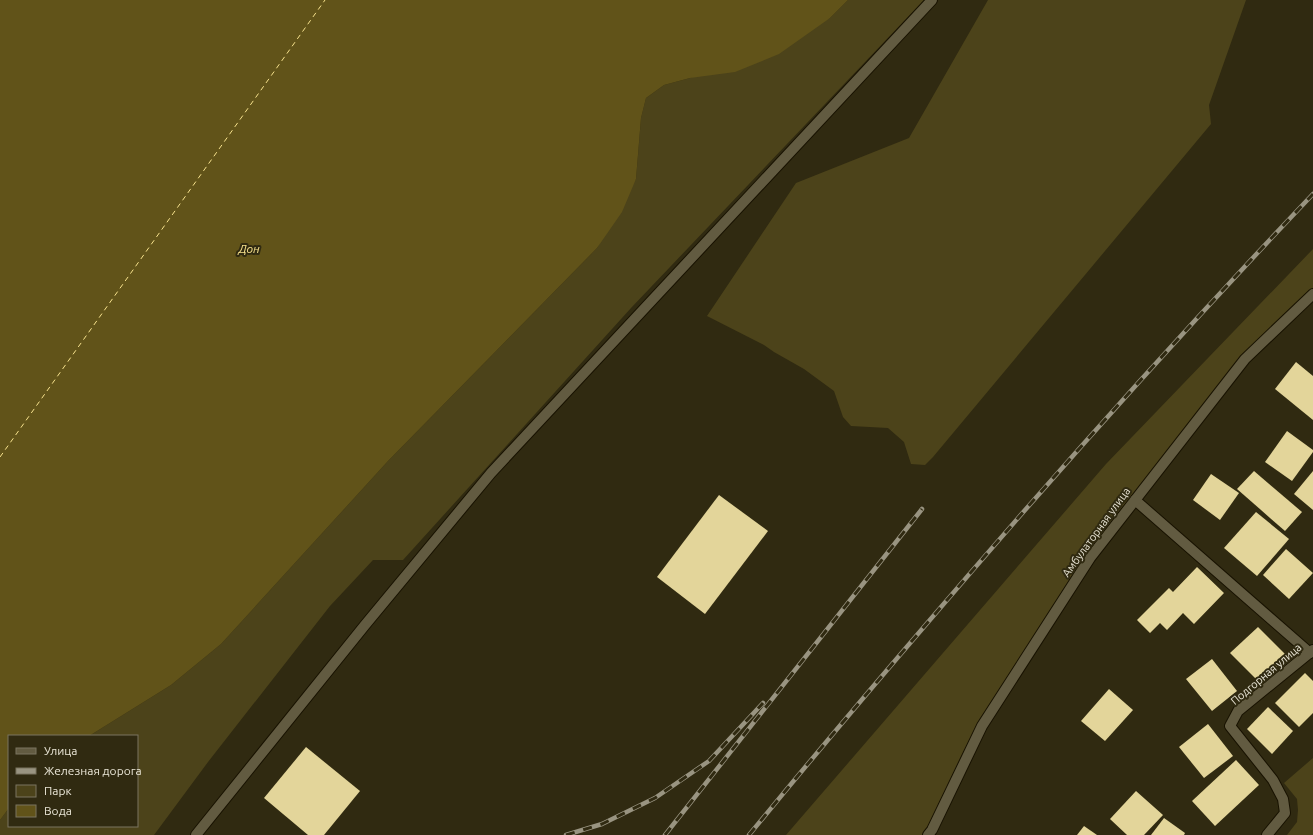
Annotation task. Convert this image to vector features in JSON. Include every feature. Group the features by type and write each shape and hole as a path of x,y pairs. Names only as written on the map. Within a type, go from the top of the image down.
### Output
{"street":[{"path":"196,835 365,625 491,473 932,0"},
{"name":"Амбулаторная улица","path":"928,835 954,786 982,726 1090,558 1244,359 1313,294"},
{"path":"1135,500 1312,651"},
{"name":"Подгорная улица","path":"1267,835 1284,813 1283,799 1273,780 1230,726 1238,711 1312,651"}],"green space":[{"path":"848,0 924,0 631,308 403,560 373,560 330,606 208,762 154,835 0,835 0,820 8,809 8,827 138,827 138,735 91,735 171,685 221,644 388,461 597,248 636,179 641,118 646,98 664,85 690,78 830,18"},
{"path":"988,0 1246,0 1209,105 1211,124 933,457 925,465 911,464 904,442 888,428 851,426 843,417 834,391 804,369 764,345 707,316 796,183 909,138"},
{"path":"1313,249 1313,294 1245,359 1135,500 982,726 928,835 786,835 1106,464"},
{"path":"1313,758 1313,835 1287,835 1297,822 1298,810 1297,799 1284,783"}],"water":[{"name":"Дон","path":"0,0 848,0 830,18 779,54 735,72 690,78 664,85 646,98 641,118 636,179 622,212 597,248 388,461 221,644 171,685 91,735 8,735 8,809 0,820"}],"building":[{"path":"1296,362 1313,376 1313,420 1275,389"},
{"path":"1287,431 1313,450 1292,481 1265,462"},
{"path":"1254,471 1302,512 1285,531 1237,489"},
{"path":"1313,471 1313,510 1294,494"},
{"path":"1211,474 1239,493 1220,520 1193,500"},
{"path":"719,495 768,531 705,614 657,577"},
{"path":"1256,512 1289,539 1257,576 1224,548"},
{"path":"1286,549 1313,573 1289,599 1263,575"},
{"path":"1197,567 1224,593 1194,624 1183,613 1167,630 1160,623 1150,633 1137,620 1169,588 1173,592"},
{"path":"1258,627 1287,656 1260,683 1230,653"},
{"path":"1212,659 1237,691 1212,711 1186,679"},
{"path":"1305,673 1313,681 1313,713 1299,727 1275,703"},
{"path":"1109,689 1133,710 1105,741 1081,721"},
{"path":"1268,707 1293,731 1272,754 1247,729"},
{"path":"1208,724 1233,756 1204,778 1179,747"},
{"path":"306,747 360,791 324,835 308,835 264,798"},
{"path":"1236,760 1259,785 1215,826 1192,801"},
{"path":"1136,791 1163,815 1144,835 1127,835 1110,819"},
{"path":"1164,818 1185,833 1184,835 1151,835"},
{"path":"1084,826 1097,835 1077,835"}],"ferry route":[{"path":"0,457 325,0"}],"railway":[{"path":"749,835 883,674 1118,405 1313,194"},
{"path":"665,835 922,509"},
{"path":"566,835 602,824 655,798 709,761 763,703"}]}
